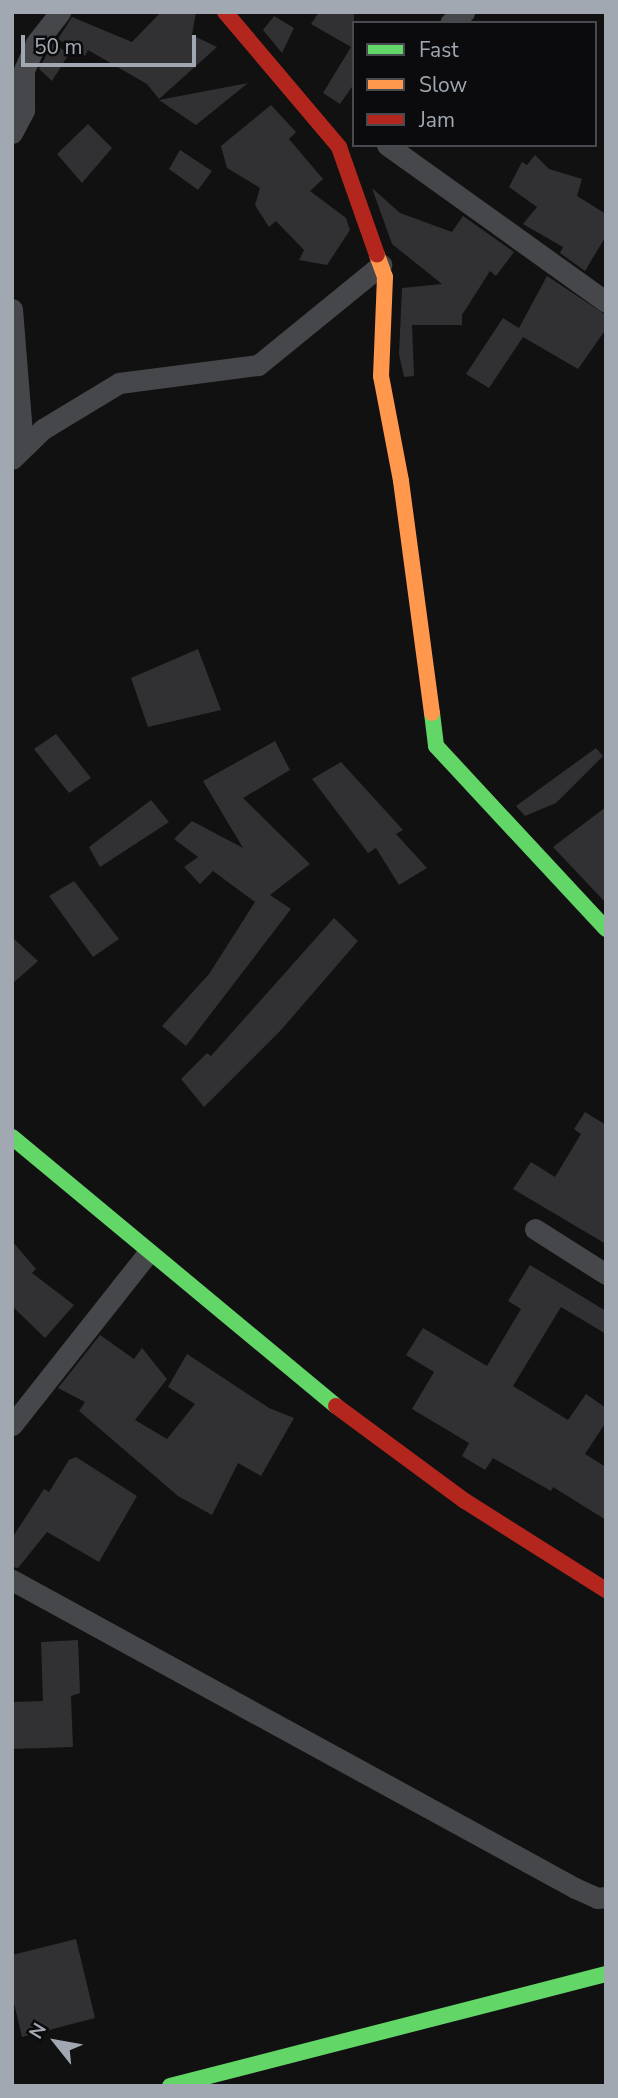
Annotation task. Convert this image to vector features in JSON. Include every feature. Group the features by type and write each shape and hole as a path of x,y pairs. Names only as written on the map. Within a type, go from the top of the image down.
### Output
{"street":[{"path":"12,134 24,70 36,43 60,12"},
{"path":"225,12 346,146 385,277 381,376 401,481 436,746 606,929"},
{"path":"390,147 606,302"},
{"path":"18,452 119,383 258,365 381,265"},
{"path":"12,309 18,452"},
{"path":"12,1137 148,1253 380,1440 466,1501 606,1590"},
{"path":"535,1229 606,1274"},
{"path":"12,1425 148,1253"},
{"path":"12,1580 575,1888 597,1898 606,1897"},
{"path":"170,2086 606,1974"}],"building":[{"path":"161,12 196,12 192,35 217,47 159,99 147,84 88,50 85,56 58,39 72,17 132,42"},
{"path":"319,12 354,12 352,87 340,104 323,93 351,47 311,24"},
{"path":"274,16 294,28 282,53 263,30"},
{"path":"53,43 69,54 52,81 39,69"},
{"path":"248,83 196,125 159,100"},
{"path":"271,105 296,132 289,139 323,179 310,191 346,218 350,230 327,265 299,260 304,250 276,221 269,227 255,205 260,188 227,168 221,146"},
{"path":"88,124 112,148 82,183 57,154"},
{"path":"180,150 212,171 198,190 169,169"},
{"path":"535,155 549,169 582,179 577,196 606,214 606,236 585,271 560,253 563,247 523,224 537,207 509,187 522,162 527,165"},
{"path":"372,188 400,213 452,232 463,216 514,252 496,276 490,271 462,315 462,325 412,325 414,376 404,377 399,354 402,288 442,284 392,244"},
{"path":"547,276 606,315 606,329 578,369 523,337 489,388 466,374 503,318 519,328"},
{"path":"198,649 221,710 148,727 131,678"},
{"path":"56,734 91,778 69,793 34,749"},
{"path":"275,741 290,770 243,798 310,864 270,895 291,909 186,1046 162,1026 209,974 255,902 213,871 200,884 184,867 198,857 174,839 192,821 243,848 203,781"},
{"path":"596,748 603,756 556,803 525,816 516,806"},
{"path":"341,762 403,830 396,834 427,868 399,885 376,848 368,853 312,779"},
{"path":"151,800 169,822 100,867 89,847"},
{"path":"606,807 606,903 553,847"},
{"path":"74,881 119,939 93,957 49,896"},
{"path":"334,918 358,941 281,1030 204,1107 181,1079 207,1053 211,1056"},
{"path":"12,937 38,961 12,984"},
{"path":"585,1112 606,1125 606,1244 513,1189 531,1162 555,1177 581,1134 574,1129"},
{"path":"12,1241 36,1269 32,1273 74,1305 45,1338 12,1306"},
{"path":"530,1265 606,1311 606,1334 561,1307 513,1386 568,1420 586,1394 606,1408 606,1422 585,1454 606,1467 606,1520 553,1487 551,1491 493,1458 485,1470 462,1456 469,1443 412,1409 434,1372 406,1355 423,1328 487,1366 521,1309 508,1301"},
{"path":"100,1335 134,1359 142,1348 167,1379 135,1420 167,1439 195,1404 168,1387 187,1354 269,1408 294,1418 261,1476 238,1463 212,1515 178,1496 79,1411 85,1402 58,1388"},
{"path":"76,1457 137,1496 99,1562 47,1532 18,1568 12,1567 12,1538 44,1489 49,1492 69,1460"},
{"path":"78,1640 80,1693 71,1696 73,1747 12,1749 12,1702 43,1701 41,1642"},
{"path":"76,1939 95,2018 22,2037 12,1995 12,1955"}],"traffic: fast":[{"path":"432,713 436,746 606,929"},
{"path":"12,1137 336,1406"},
{"path":"170,2086 606,1974"}],"traffic: slow":[{"path":"377,255 385,277 381,376 401,481 432,713"}],"traffic: jam":[{"path":"225,12 339,147 377,255"},
{"path":"336,1406 465,1501 606,1590"}]}
